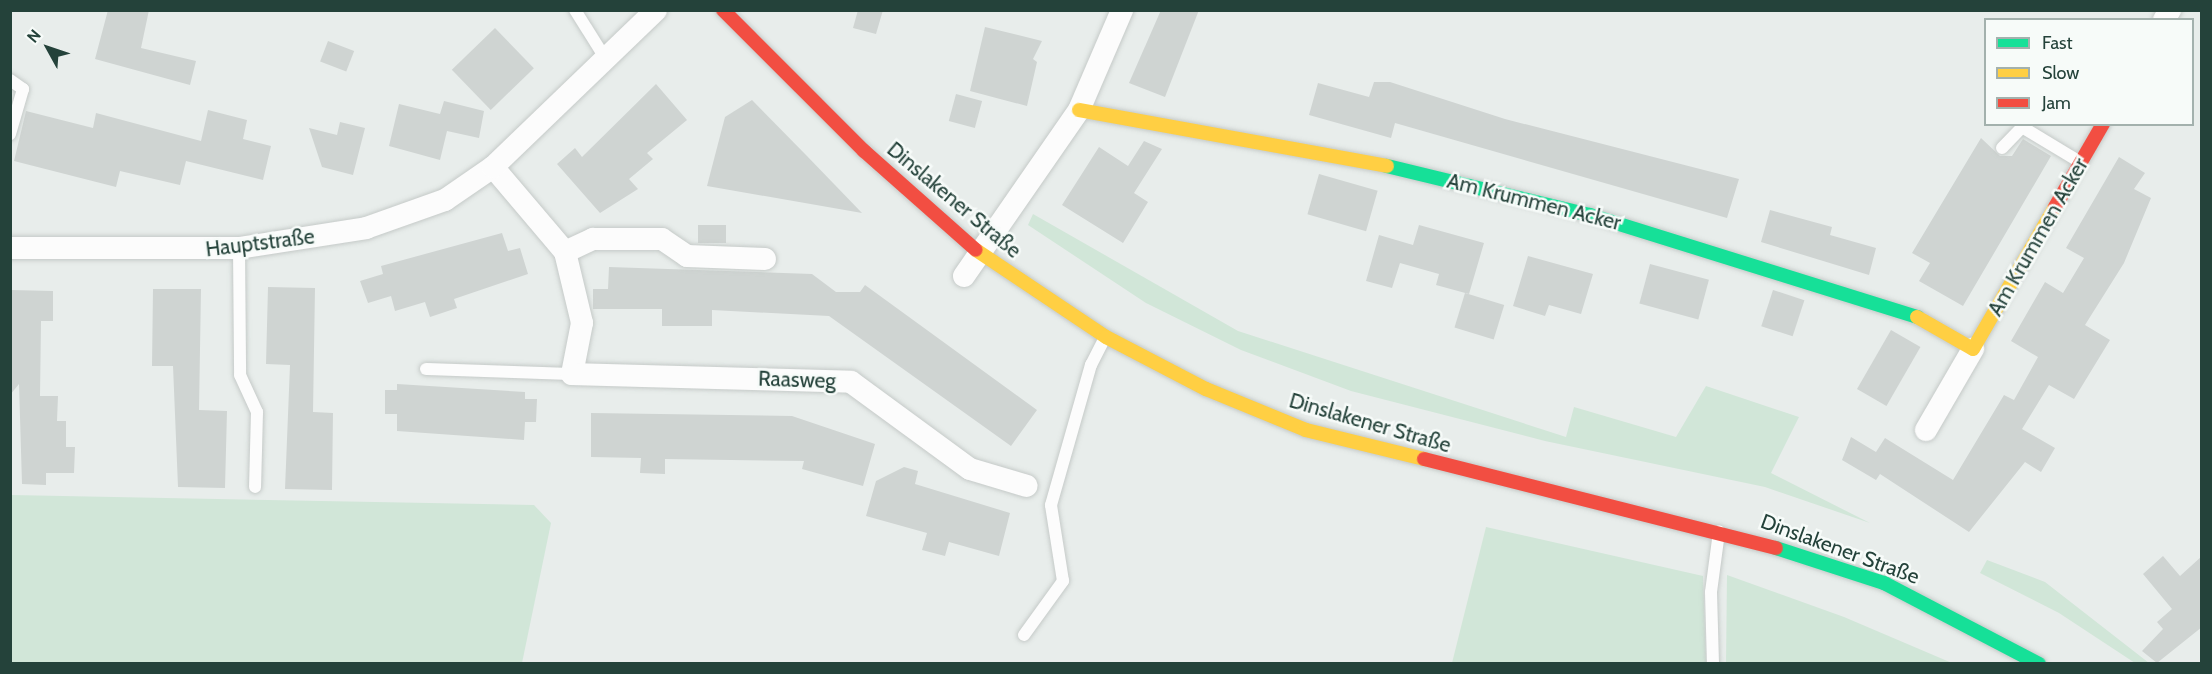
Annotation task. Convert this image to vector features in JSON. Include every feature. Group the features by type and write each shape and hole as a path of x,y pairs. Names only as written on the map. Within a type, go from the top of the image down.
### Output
{"main road":[{"name":"Dinslakener Straße","path":"723,10 864,151 980,255 1106,337 1206,388 1306,430 1719,530 1884,583 2039,663"},
{"name":"Am Krummen Acker","path":"1079,110 1412,171 1590,215 1905,311 1973,349 2102,126"}],"street":[{"name":"Hauptstraße","path":"10,248 239,248 366,228 445,200 493,167 607,62 656,10"},
{"path":"964,276 1079,110 1122,10"},
{"path":"493,167 565,252 582,323 572,374"},
{"path":"565,252 593,240 662,239 687,256 765,260"},
{"name":"Am Krummen Acker","path":"1926,430 1973,349"},
{"name":"Raasweg","path":"572,374 851,382 970,469 1027,486"}],"lane":[{"path":"574,10 607,62"},
{"path":"10,80 22,89 10,134"},
{"path":"2002,148 2022,128 2081,163"},
{"path":"239,248 240,375 257,412 255,487"},
{"path":"1024,635 1063,581 1051,505 1091,365 1106,337"},
{"path":"426,369 572,374"},
{"path":"1713,663 1711,592 1719,530"}],"green space":[{"path":"1033,214 1238,331 1566,437 1574,407 1676,437 1706,386 1799,417 1771,473 1870,523 1765,487 1545,441 1351,391 1241,350 1146,303 1028,225"},
{"path":"11,495 534,505 551,523 522,663 11,663"},
{"path":"1486,527 1703,576 1706,663 1452,663"},
{"path":"1987,560 2045,582 2149,663 2135,663 2059,613 1980,573"},
{"path":"1727,575 1844,617 1952,663 1726,663"}],"building":[{"path":"108,10 149,10 141,48 196,61 190,85 95,59"},
{"path":"858,10 883,10 876,34 853,28"},
{"path":"1161,10 1199,10 1165,97 1129,83"},
{"path":"985,27 1042,41 1033,59 1037,62 1027,106 970,91"},
{"path":"495,28 534,68 491,110 452,70"},
{"path":"328,41 354,51 346,72 320,62"},
{"path":"1374,82 1390,82 1505,119 1739,179 1727,218 1395,123 1391,138 1309,115 1318,83 1369,97"},
{"path":"656,84 687,120 647,153 653,159 629,179 638,189 600,213 557,164 575,148 582,157"},
{"path":"956,94 982,101 975,128 949,121"},
{"path":"752,100 862,213 707,186 725,117"},
{"path":"444,101 484,111 479,138 447,131 440,160 389,146 399,104 440,114"},
{"path":"208,110 247,120 243,139 271,146 263,180 186,161 180,185 120,171 116,187 14,161 26,111 93,128 96,113 201,141"},
{"path":"340,122 365,128 353,175 322,167 309,128 337,135"},
{"path":"1981,138 2000,156 2012,156 2023,139 2051,156 1963,306 1919,281 1930,263 1912,253"},
{"path":"1144,141 1162,149 1134,193 1148,202 1123,243 1062,205 1099,147 1128,166"},
{"path":"2119,157 2145,173 2134,189 2151,198 2124,263 2085,325 2110,340 2074,399 2049,385 2022,429 2055,448 2041,472 2025,462 1969,532 1880,474 1876,480 1842,460 1851,437 1876,452 1885,438 1953,480 2004,395 2014,400 2038,357 2011,341 2045,282 2063,293 2084,258 2066,248"},
{"path":"1319,174 1378,191 1366,231 1307,214"},
{"path":"1770,210 1832,227 1830,235 1876,248 1869,275 1761,242"},
{"path":"698,225 726,225 726,243 698,243"},
{"path":"1419,225 1484,243 1469,294 1436,285 1439,274 1400,263 1392,288 1366,281 1379,235 1413,245"},
{"path":"502,233 508,251 520,248 528,274 454,299 457,308 430,317 425,302 395,311 391,296 368,303 360,281 383,274 381,266"},
{"path":"1528,256 1593,274 1581,314 1549,305 1545,316 1513,306"},
{"path":"1650,264 1709,280 1698,319 1639,304"},
{"path":"609,267 812,274 836,292 860,292 865,285 1037,410 1011,446 829,316 712,310 712,326 662,326 662,309 593,309 593,289 608,289"},
{"path":"268,287 315,288 313,412 333,413 332,490 285,489 290,365 266,364"},
{"path":"153,289 201,289 199,410 227,411 225,488 178,487 173,366 152,366"},
{"path":"10,290 53,291 53,321 41,321 40,396 58,396 57,421 66,421 66,447 75,447 74,473 46,473 46,485 22,484 19,384 10,395"},
{"path":"1773,290 1804,300 1793,336 1761,326"},
{"path":"1465,293 1504,305 1494,339 1454,327"},
{"path":"1891,330 1920,347 1886,406 1857,389"},
{"path":"397,384 525,392 525,399 537,399 536,422 525,422 524,440 397,431 397,414 385,414 385,390 397,390"},
{"path":"591,413 792,416 875,444 863,486 802,469 804,461 665,459 665,474 640,473 641,458 591,457"},
{"path":"904,467 918,471 915,484 1010,513 999,556 949,542 945,556 922,550 927,533 866,516 876,481"},
{"path":"2163,556 2180,576 2202,556 2202,627 2157,663 2142,651 2163,629 2157,622 2172,609 2143,574"}],"traffic: fast":[{"path":"1387,166 1590,215 1917,317"},
{"path":"1776,548 1884,583 2039,664"}],"traffic: slow":[{"path":"1079,110 1387,166"},
{"path":"1917,317 1973,349 2055,207"},
{"path":"976,250 1106,337 1206,389 1306,430 1424,459"}],"traffic: jam":[{"path":"723,10 864,151 976,250"},
{"path":"2055,207 2102,126"},
{"path":"1424,459 1776,548"}]}
